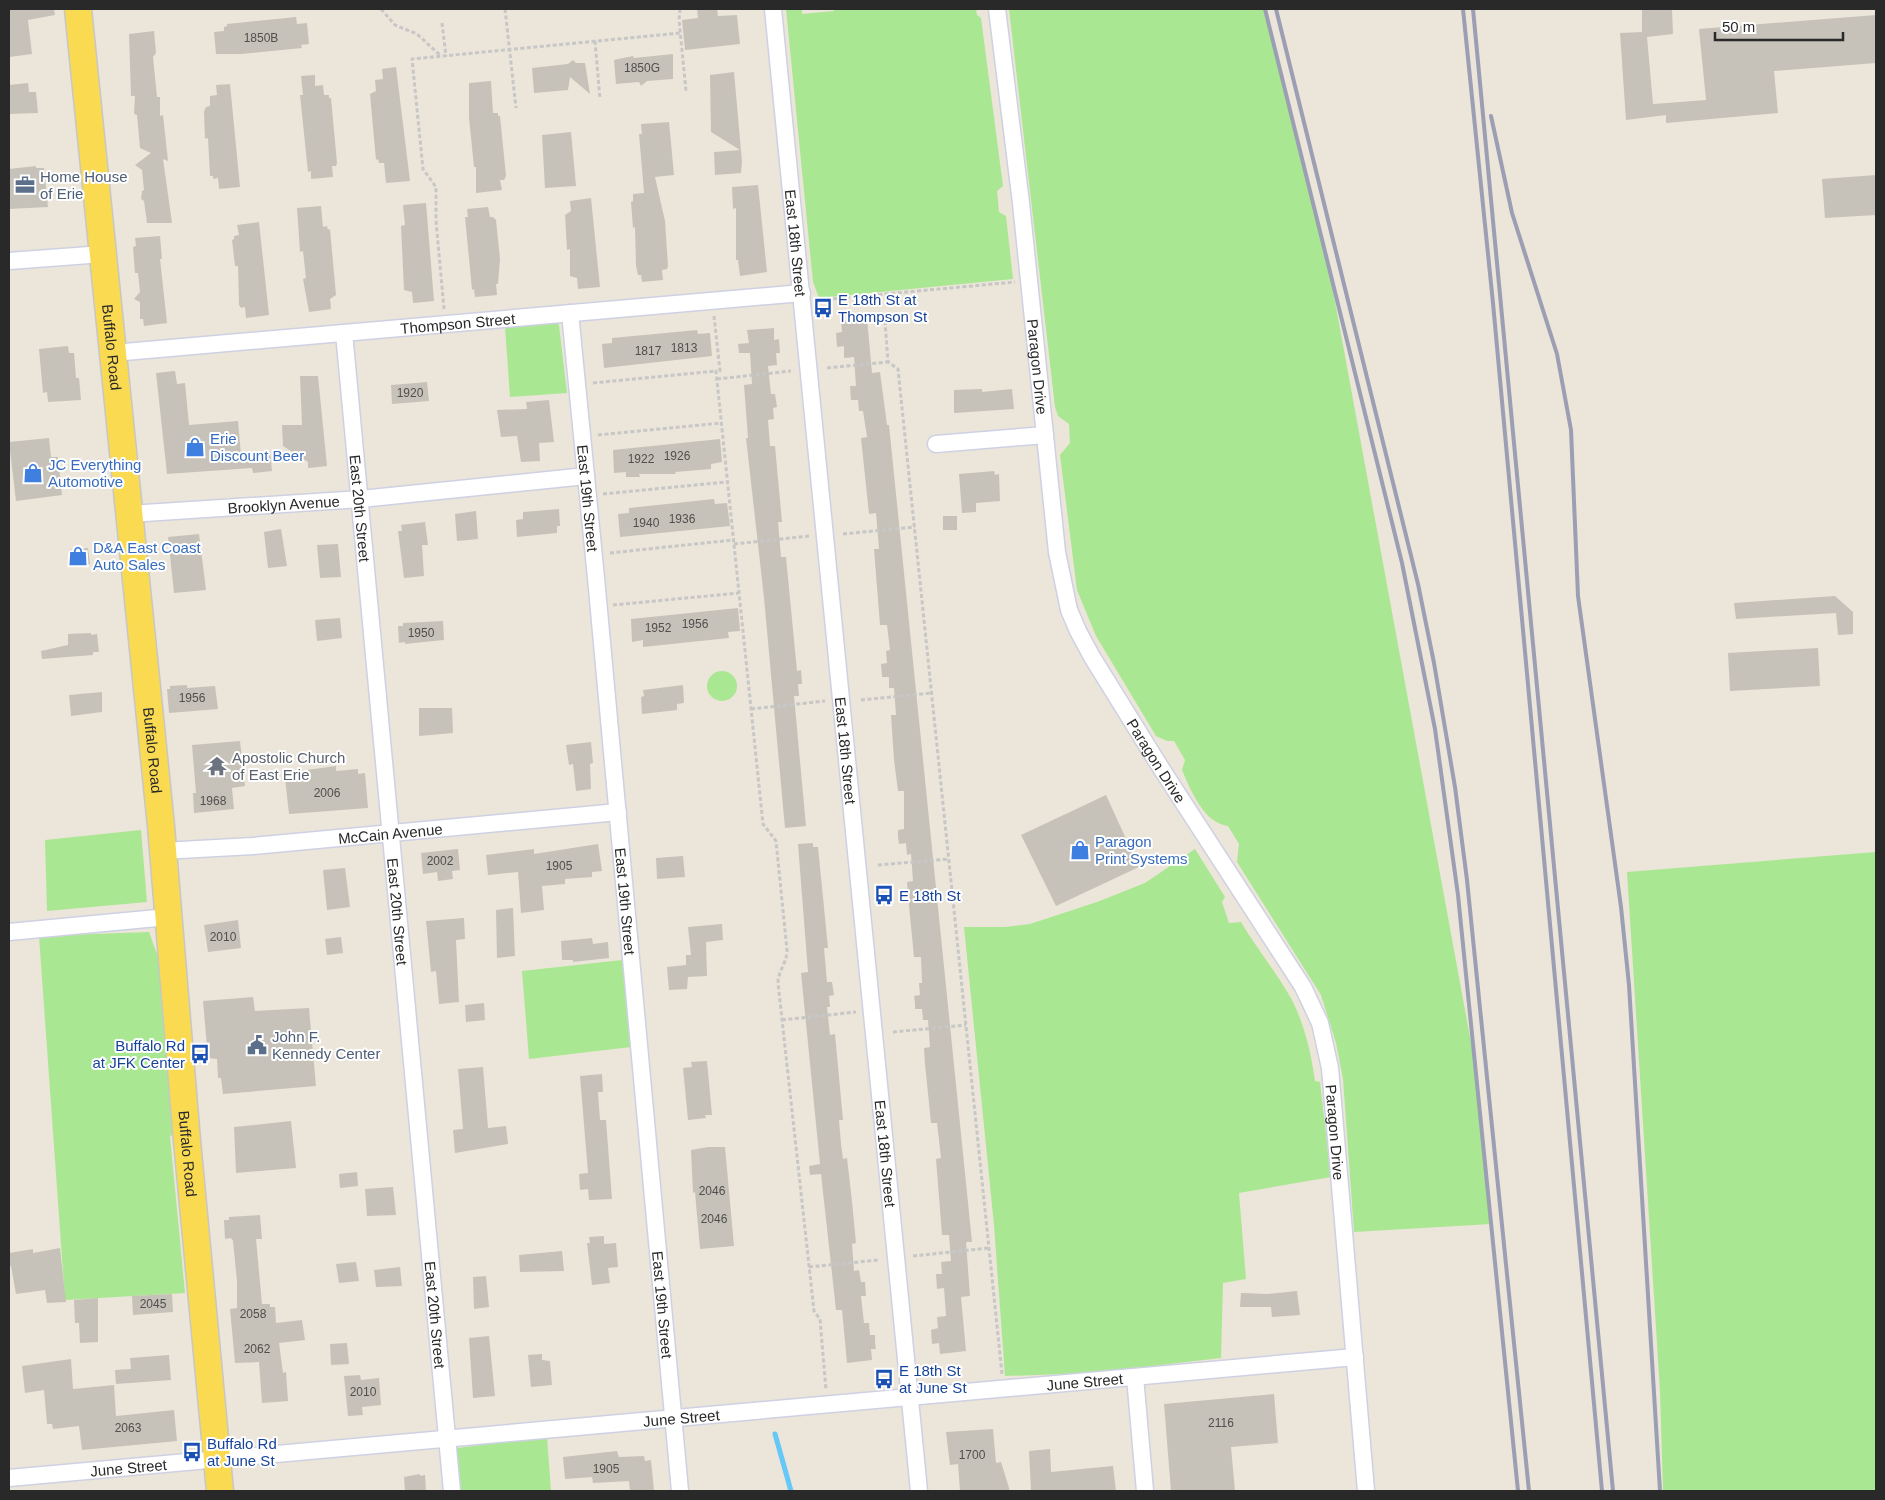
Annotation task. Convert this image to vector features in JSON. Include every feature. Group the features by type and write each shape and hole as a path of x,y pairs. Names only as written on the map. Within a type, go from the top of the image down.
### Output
{"main road":[{"name":"Buffalo Road","path":"78,9 130,514 168,917 215,1459 220,1491"}],"street":[{"name":"East 18th Street","path":"773,9 919,1491"},
{"name":"Paragon Drive","path":"997,9 1021,202 1057,552 1064,588 1078,631 1118,702 1303,987 1320,1023 1330,1068 1366,1491"},
{"path":"9,261 103,254"},
{"name":"Thompson Street","path":"113,353 802,293"},
{"name":"East 19th Street","path":"570,313 680,1491"},
{"name":"East 20th Street","path":"344,333 361,498 452,1491"},
{"path":"936,444 1045,435"},
{"name":"Brooklyn Avenue","path":"130,514 361,498 586,476"},
{"name":"McCain Avenue","path":"162,851 253,846 618,812"},
{"path":"9,932 168,917"},
{"name":"June Street","path":"9,1478 1355,1357"},
{"path":"1134,1377 1145,1491"}],"path":[{"path":"381,9 395,25 417,34 441,57"},
{"path":"505,9 516,108"},
{"path":"680,9 680,33 686,91"},
{"path":"442,23 446,56"},
{"path":"445,318 436,221 436,186 422,169 412,59 680,33"},
{"path":"595,41 600,99"},
{"path":"820,300 1016,282"},
{"path":"587,384 720,371 714,311"},
{"path":"885,321 888,362"},
{"path":"827,368 888,362 898,369 1002,1374"},
{"path":"716,371 763,824 776,841 787,957 778,978 814,1311 820,1319 826,1391"},
{"path":"717,379 791,371"},
{"path":"592,436 721,423"},
{"path":"598,495 727,482"},
{"path":"843,534 915,526"},
{"path":"603,554 809,536"},
{"path":"608,606 739,593"},
{"path":"860,700 932,693"},
{"path":"751,709 826,701"},
{"path":"878,865 949,859"},
{"path":"782,1020 856,1012"},
{"path":"893,1032 966,1025"},
{"path":"913,1256 989,1248"},
{"path":"809,1267 878,1260"}],"green space":[{"path":"786,9 802,9 802,14 834,11 834,9 976,9 977,15 981,18 1003,186 997,191 999,212 1006,216 1013,279 819,298 813,282"},
{"path":"1009,9 1264,9 1330,274 1474,1059 1491,1224 1354,1232 1343,1079 1336,1043 1321,995 1237,862 1239,844 1228,826 1212,819 1199,805 1182,770 1185,760 1174,741 1167,741 1156,736 1096,636 1077,590 1060,455 1070,443 1069,424 1058,416 1055,407"},
{"path":"557,323 559,325 567,393 510,397 505,327"},
{"path":"722,671 733,675 737,686 733,697 722,701 711,697 707,686 711,675"},
{"path":"141,830 147,902 47,911 45,840"},
{"path":"1195,849 1225,897 1222,902 1229,923 1241,922 1297,1010 1307,1040 1315,1081 1320,1082 1331,1177 1239,1193 1246,1279 1223,1283 1221,1358 1093,1373 1005,1376 994,1225 964,927 1005,927 1030,924 1097,902 1145,883"},
{"path":"1876,852 1876,1491 1663,1491 1660,1391 1627,872"},
{"path":"149,932 161,965 176,1134 170,1136 185,1293 65,1300 39,936"},
{"path":"622,960 631,1047 529,1059 522,971"},
{"path":"547,1437 551,1491 461,1491 457,1448"}],"building":[{"path":"9,9 54,9 55,15 28,20 32,54 9,57"},
{"path":"697,9 717,9 718,16 737,15 740,44 685,50 682,20 698,18"},
{"path":"1642,9 1672,9 1673,34 1647,37 1653,104 1706,100 1699,29 1876,15 1876,63 1774,71 1778,113 1666,123 1666,115 1626,120 1620,33 1642,32"},
{"path":"296,17 297,24 307,23 309,44 301,45 302,48 242,54 216,54 214,32 224,31 224,27 227,24"},
{"path":"154,31 156,53 153,57 157,97 160,97 160,116 163,115 168,161 163,159 172,223 147,223 144,201 141,199 142,191 144,190 142,170 135,165 151,153 140,148 137,115 134,114 135,96 131,96 129,34"},
{"path":"673,54 673,79 647,81 641,86 639,82 616,84 614,60 633,56 634,58"},
{"path":"573,60 576,63 585,63 590,94 570,77 568,90 534,93 532,68 568,64"},
{"path":"396,67 410,181 386,183 384,163 379,163 378,159 376,160 370,94 376,91 375,80 383,79 382,69"},
{"path":"734,72 742,162 741,173 715,175 714,152 740,150 711,132 710,75"},
{"path":"315,75 315,86 323,85 324,95 329,95 329,98 331,98 337,163 336,166 332,166 333,177 311,179 311,171 308,172 300,95 303,95 301,76"},
{"path":"491,81 493,113 498,113 498,116 500,116 506,176 504,180 500,180 502,190 476,193 476,167 474,167 469,118 469,83"},
{"path":"28,83 29,92 36,92 38,113 9,114 9,85"},
{"path":"230,84 240,187 219,189 218,178 213,179 213,176 210,176 208,138 205,139 204,111 206,107 210,106 210,96 217,95 216,85"},
{"path":"669,122 674,175 655,177 665,221 668,266 667,269 662,270 663,280 642,282 641,275 638,275 636,266 635,227 633,228 631,202 633,201 633,194 644,193 639,134 642,134 641,124"},
{"path":"571,132 576,186 545,188 542,135"},
{"path":"36,166 36,168 44,168 48,207 9,209 9,169"},
{"path":"1876,175 1876,215 1825,218 1822,179"},
{"path":"758,185 767,272 740,276 738,260 736,260 736,208 733,209 732,187"},
{"path":"591,198 600,287 578,289 577,278 570,276 570,249 567,250 565,215 571,211 570,201"},
{"path":"426,203 434,301 413,303 412,292 404,290 401,226 405,225 403,205"},
{"path":"321,206 323,227 327,226 328,230 330,229 336,295 330,299 331,309 309,312 303,279 306,278 303,251 300,252 297,208"},
{"path":"488,207 490,217 496,220 500,259 498,284 496,284 497,295 475,297 474,289 472,290 465,217 468,217 467,209"},
{"path":"259,222 269,315 246,318 245,307 241,308 239,305 238,266 235,266 232,240 234,236 239,235 237,225"},
{"path":"160,236 162,259 160,259 167,323 144,326 143,319 140,319 140,302 134,299 140,292 138,273 135,273 133,247 136,246 135,238"},
{"path":"867,318 872,373 880,372 887,425 889,425 972,1242 966,1242 970,1296 961,1297 966,1351 940,1354 939,1343 932,1344 931,1330 938,1328 937,1317 946,1316 944,1288 937,1289 936,1274 942,1274 941,1262 951,1261 949,1235 942,1235 936,1159 941,1158 937,1123 931,1123 925,1064 924,1048 930,1047 928,1020 923,1020 922,1009 915,1009 914,996 920,995 919,983 922,983 921,957 914,957 907,882 913,881 911,854 907,855 906,843 899,844 898,837 898,830 904,829 904,791 898,791 894,760 891,715 896,715 894,688 889,688 889,677 882,677 881,664 887,663 886,651 890,650 887,625 880,625 874,549 879,549 876,513 869,514 861,438 867,437 863,411 859,411 858,400 851,400 850,386 856,386 854,357 844,358 844,346 837,347 836,333 842,332 841,321"},
{"path":"774,328 774,340 779,339 780,353 776,353 777,365 768,366 771,394 775,394 777,407 773,408 774,419 768,420 770,446 775,446 782,522 778,522 781,557 786,557 797,671 801,670 802,684 798,684 799,696 794,696 806,826 785,828 764,598 746,438 748,438 744,385 752,384 750,353 739,353 738,344 749,343 747,330"},
{"path":"697,330 698,334 710,333 712,356 604,368 602,344 612,343 612,338"},
{"path":"68,346 69,353 74,353 76,378 79,378 81,400 48,402 47,392 43,393 39,349"},
{"path":"175,371 177,384 185,383 189,425 238,421 241,455 270,451 272,471 253,473 252,468 167,474 156,373"},
{"path":"300,376 318,376 327,466 308,468 308,462 283,446 282,425 302,425"},
{"path":"427,382 429,401 392,404 391,385"},
{"path":"982,389 982,392 1012,389 1014,409 954,413 954,390"},
{"path":"549,400 554,442 539,443 540,461 521,462 517,436 501,437 497,410 527,409 526,402"},
{"path":"49,438 51,457 58,457 62,495 16,501 9,442"},
{"path":"720,439 722,462 711,464 711,469 675,472 676,474 639,474 640,477 626,477 626,472 614,473 613,450"},
{"path":"994,471 995,475 999,474 1000,501 976,503 976,512 962,513 959,474"},
{"path":"714,499 715,504 727,503 730,526 620,537 618,514 629,513 629,508"},
{"path":"559,509 560,526 557,526 557,533 517,537 516,520 523,519 523,512"},
{"path":"476,511 478,539 457,541 455,514"},
{"path":"943,516 957,516 957,530 943,530"},
{"path":"425,522 428,545 422,545 424,576 404,578 398,531 402,531 401,525"},
{"path":"281,529 287,566 268,568 264,532"},
{"path":"199,534 206,590 174,593 168,537"},
{"path":"338,544 341,577 320,578 317,545"},
{"path":"88,548 90,564 69,565 68,550"},
{"path":"1835,596 1853,612 1853,634 1838,635 1836,613 1736,619 1734,603"},
{"path":"738,608 740,631 728,632 729,638 643,647 643,640 632,642 631,619"},
{"path":"340,618 342,638 317,641 315,620"},
{"path":"443,621 444,640 399,643 398,626 403,626 403,623"},
{"path":"91,633 91,635 97,634 99,652 93,652 93,655 42,659 41,651 68,645 68,634"},
{"path":"1818,648 1820,686 1730,691 1728,653"},
{"path":"187,685 187,688 215,686 218,709 169,713 167,689 170,689 170,686"},
{"path":"683,685 684,703 677,704 677,710 642,714 641,697 644,696 643,690"},
{"path":"102,692 102,712 71,716 69,695"},
{"path":"419,708 452,708 453,733 419,736"},
{"path":"240,741 245,786 232,788 234,809 194,813 193,793 196,793 192,745"},
{"path":"591,742 593,763 590,764 591,789 576,791 573,764 569,765 566,745"},
{"path":"336,766 336,771 358,769 358,774 365,773 368,808 289,814 285,778 292,776 292,772"},
{"path":"1106,795 1139,867 1056,906 1021,835"},
{"path":"813,843 813,847 818,847 828,948 824,948 827,982 832,982 834,995 829,996 830,1007 827,1007 830,1035 835,1034 843,1120 839,1120 841,1144 843,1159 847,1158 856,1243 852,1244 854,1271 859,1270 861,1282 865,1282 866,1296 861,1296 864,1323 869,1323 870,1335 875,1335 876,1349 871,1349 872,1360 847,1363 842,1310 836,1310 821,1174 810,1175 809,1166 820,1164 801,973 808,972 798,844"},
{"path":"598,844 602,871 592,872 592,877 565,879 565,884 542,886 544,910 521,913 518,872 488,875 486,855 534,849 534,854"},
{"path":"458,849 460,870 452,871 453,879 438,881 437,872 423,874 421,853"},
{"path":"683,856 685,877 657,879 656,858"},
{"path":"345,868 350,907 327,910 323,870"},
{"path":"513,908 515,956 497,958 496,910"},
{"path":"464,918 465,939 456,940 459,1002 439,1004 436,971 431,972 426,921"},
{"path":"238,920 241,948 208,952 204,925"},
{"path":"722,924 723,940 706,942 707,976 688,977 687,989 669,990 667,967 686,965 686,955 691,955 688,927"},
{"path":"341,937 343,953 327,955 325,939"},
{"path":"592,938 593,944 608,942 609,958 573,962 573,960 562,960 561,941"},
{"path":"253,997 255,1011 309,1008 316,1086 223,1094 221,1078 218,1078 217,1059 208,1058 203,1001"},
{"path":"484,1003 485,1020 466,1022 465,1005"},
{"path":"707,1061 712,1115 705,1115 706,1118 688,1120 683,1068 692,1067 691,1062"},
{"path":"483,1067 488,1128 506,1126 508,1144 455,1153 453,1130 463,1129 458,1069"},
{"path":"602,1074 603,1092 598,1092 600,1120 606,1120 612,1199 589,1200 588,1189 580,1190 579,1174 588,1173 580,1076"},
{"path":"291,1121 296,1168 236,1173 234,1127"},
{"path":"725,1147 734,1246 700,1249 695,1192 693,1193 691,1150"},
{"path":"357,1172 358,1186 340,1188 339,1174"},
{"path":"393,1187 396,1215 367,1216 365,1189"},
{"path":"260,1215 262,1239 256,1239 262,1304 270,1304 270,1307 275,1307 276,1323 302,1320 305,1340 279,1343 283,1373 286,1372 288,1401 262,1403 259,1362 235,1363 230,1309 237,1308 237,1281 233,1241 231,1238 225,1239 224,1220 229,1220 229,1217"},
{"path":"604,1236 604,1244 616,1243 618,1267 608,1268 610,1283 592,1285 587,1243 590,1243 589,1237"},
{"path":"60,1248 66,1302 47,1303 45,1290 16,1294 11,1266 9,1266 9,1253 33,1249 33,1253"},
{"path":"562,1251 564,1271 520,1272 519,1255"},
{"path":"356,1262 359,1281 339,1283 336,1264"},
{"path":"400,1267 402,1286 376,1287 374,1270"},
{"path":"486,1276 489,1307 474,1309 473,1277"},
{"path":"1297,1291 1300,1315 1272,1317 1271,1307 1240,1307 1241,1293 1268,1294"},
{"path":"172,1294 173,1312 133,1315 132,1296"},
{"path":"98,1298 98,1342 80,1343 79,1323 75,1323 74,1300"},
{"path":"489,1336 495,1396 473,1398 469,1338"},
{"path":"347,1343 349,1364 331,1365 330,1344"},
{"path":"542,1354 542,1360 550,1361 552,1385 531,1387 528,1355"},
{"path":"169,1355 171,1380 116,1384 115,1370 131,1369 130,1358"},
{"path":"71,1359 73,1389 114,1385 116,1416 174,1410 177,1441 82,1450 79,1426 53,1429 52,1424 47,1424 44,1390 25,1393 22,1366"},
{"path":"360,1375 361,1380 379,1378 381,1405 362,1407 363,1415 348,1416 344,1376"},
{"path":"1274,1394 1278,1443 1231,1447 1235,1491 1171,1491 1164,1404"},
{"path":"993,1429 996,1463 1001,1462 1010,1491 960,1491 958,1464 950,1465 946,1432"},
{"path":"1050,1449 1051,1472 1113,1466 1116,1491 1031,1491 1029,1451"},
{"path":"617,1451 619,1457 644,1456 645,1461 651,1460 654,1491 630,1491 629,1481 593,1483 592,1477 565,1479 563,1457"},
{"path":"420,1474 420,1476 425,1475 426,1491 405,1491 404,1477"}],"waterway":[{"path":"775,1434 791,1491"}],"railway":[{"path":"1265,9 1402,563 1435,729 1458,895 1518,1491"},
{"path":"1276,9 1418,584 1434,663 1455,787 1467,880 1529,1491"},
{"path":"1463,9 1493,303 1602,1491"},
{"path":"1473,9 1613,1491"},
{"path":"1491,116 1512,213 1557,354 1571,430 1578,596 1621,907 1629,985 1660,1491"}],"place":[{"name":"Home House of Erie","path":"25,185"},
{"name":"E 18th St at Thompson St","path":"823,308"},
{"name":"Erie Discount Beer","path":"195,447"},
{"name":"JC Everything Automotive","path":"33,473"},
{"name":"D&A East Coast Auto Sales","path":"78,556"},
{"name":"Apostolic Church of East Erie","path":"217,766"},
{"name":"Paragon Print Systems","path":"1080,850"},
{"name":"E 18th St","path":"884,895"},
{"name":"John F. Kennedy Center","path":"257,1045"},
{"name":"Buffalo Rd at JFK Center","path":"200,1054"},
{"name":"E 18th St at June St","path":"884,1379"},
{"name":"Buffalo Rd at June St","path":"192,1452"}]}
